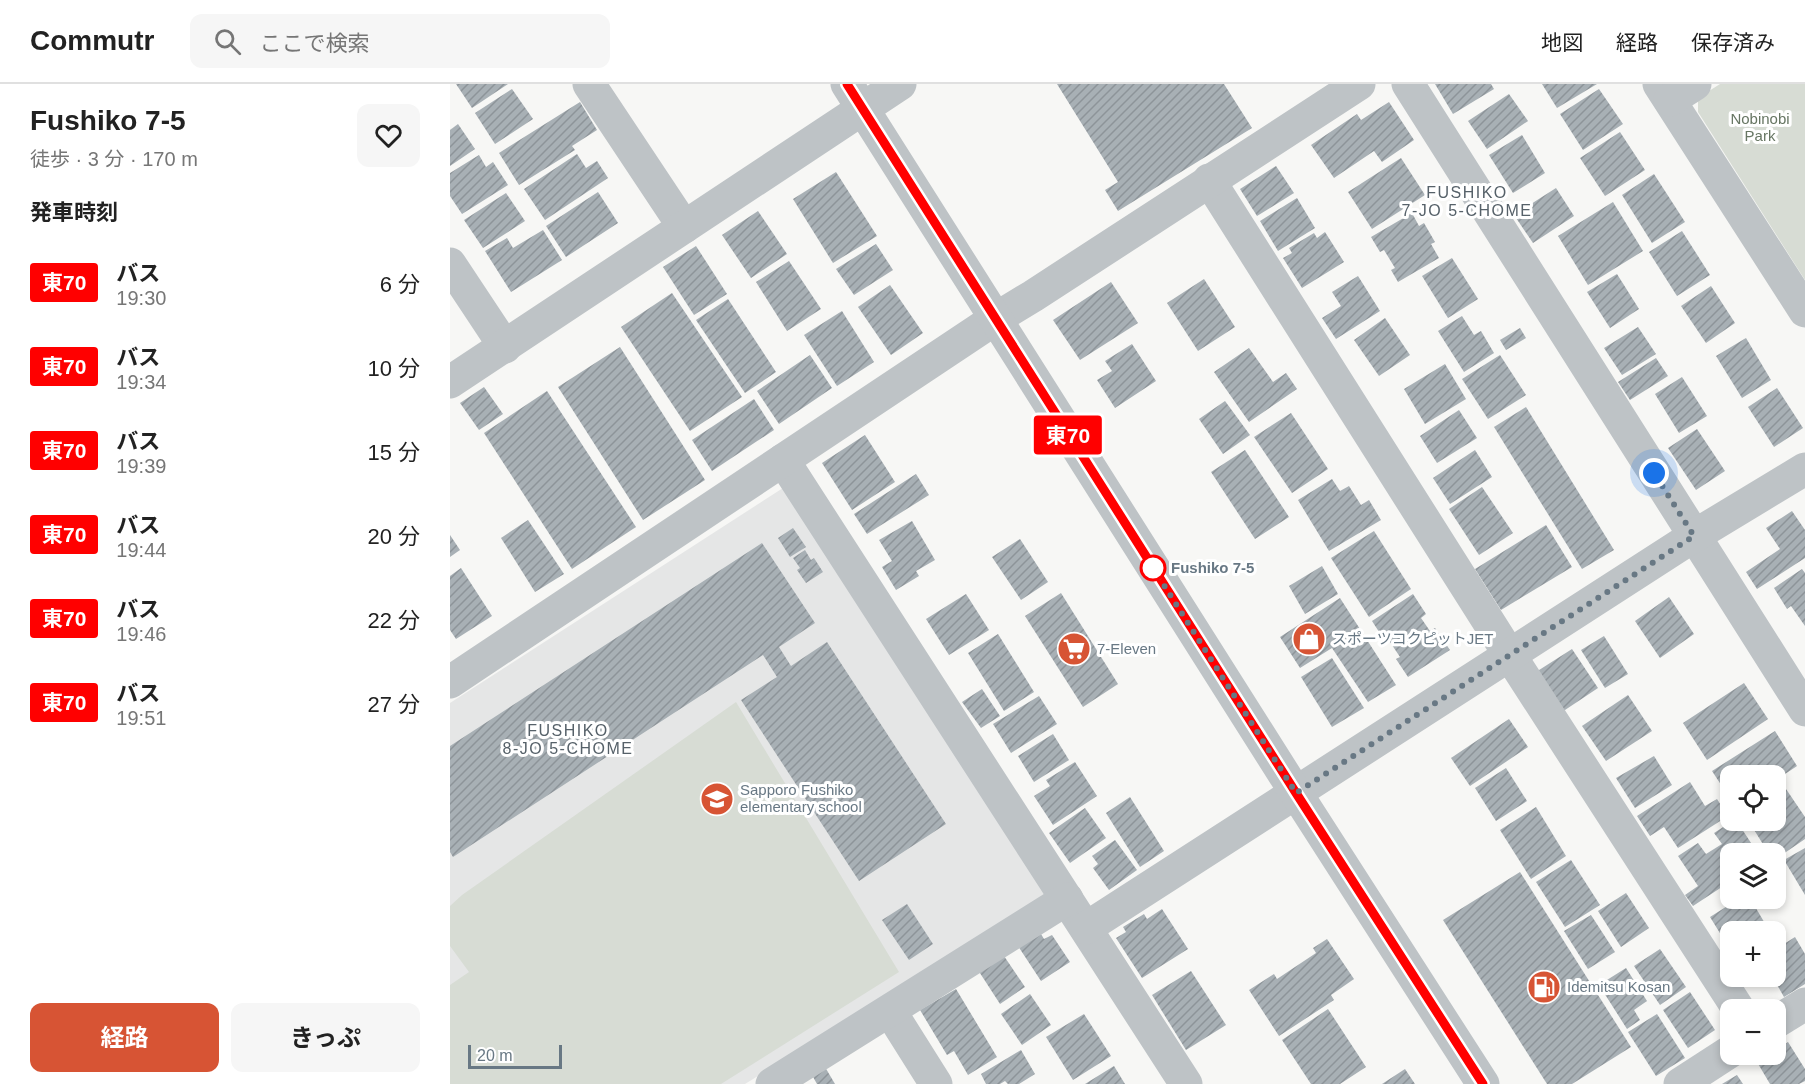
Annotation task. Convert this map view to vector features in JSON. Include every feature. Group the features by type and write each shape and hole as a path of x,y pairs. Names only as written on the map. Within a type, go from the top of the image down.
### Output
{"street":[{"path":"589,84 684,227"},
{"path":"450,382 684,227 854,96 900,84"},
{"path":"450,682 994,319 1359,84"},
{"path":"1408,84 1805,710"},
{"path":"1675,89 1805,311"},
{"path":"854,96 1483,1084"},
{"path":"1209,180 1509,654 1732,999"},
{"path":"450,264 505,347"},
{"path":"783,460 1186,1084"},
{"path":"1086,928 1509,654 1694,536 1805,469"},
{"path":"772,1084 1067,898"},
{"path":"1786,1016 1805,1004"},
{"path":"890,1011 936,1084"},
{"path":"1680,1084 1720,1058"}],"shaded area":[{"name":"Sapporo Fushiko elementary school","path":"783,488 1047,896 745,1084 450,1084 450,703"}],"green space":[{"name":"Nobinobi Park","path":"1720,84 1805,84 1805,280 1698,112 1698,98"},
{"path":"736,702 899,972 721,1084 450,1084 450,985 469,972 450,946 450,906 462,895"}],"building":[{"path":"456,84 508,84 472,108"},
{"path":"1057,84 1224,84 1252,128 1118,211 1105,190 1118,182"},
{"path":"1435,84 1491,84 1494,89 1453,114"},
{"path":"1542,84 1597,84 1557,108"},
{"path":"512,89 533,119 495,144 475,113"},
{"path":"1599,89 1623,124 1583,150 1560,114"},
{"path":"1509,94 1528,121 1487,149 1468,121"},
{"path":"580,102 597,130 572,146 575,150 519,185 499,153"},
{"path":"1389,102 1414,140 1382,162 1374,151 1334,178 1311,145 1357,114 1361,120"},
{"path":"458,124 475,149 450,166 450,130"},
{"path":"1620,132 1645,170 1605,196 1580,158"},
{"path":"1522,135 1545,173 1513,193 1489,155"},
{"path":"577,154 586,168 597,161 608,178 545,220 524,189"},
{"path":"479,155 486,167 493,162 508,185 462,214 450,196 450,173"},
{"path":"1401,158 1425,195 1372,229 1348,192"},
{"path":"1276,166 1294,193 1257,216 1240,189"},
{"path":"836,172 877,236 833,263 793,199"},
{"path":"1654,174 1685,222 1652,243 1622,195"},
{"path":"1556,188 1574,216 1533,243 1514,215"},
{"path":"598,192 618,223 566,257 546,226"},
{"path":"506,193 525,221 483,248 464,220"},
{"path":"1297,198 1315,228 1278,251 1260,221"},
{"path":"1613,202 1643,251 1588,285 1558,236"},
{"path":"758,211 787,254 751,278 722,235"},
{"path":"1412,213 1419,226 1424,223 1435,242 1431,244 1439,258 1398,282 1391,270 1395,268 1384,250 1380,252 1371,237"},
{"path":"543,230 562,260 511,292 485,251 507,238 513,248"},
{"path":"1682,231 1710,275 1677,296 1649,252"},
{"path":"1325,232 1344,262 1302,288 1283,258 1292,253 1289,248 1314,233 1317,238"},
{"path":"876,244 893,270 854,295 836,269"},
{"path":"696,246 727,294 694,315 663,267"},
{"path":"1452,258 1478,299 1448,318 1422,276"},
{"path":"789,261 821,309 787,331 756,282"},
{"path":"1617,274 1639,309 1610,328 1587,292"},
{"path":"1358,276 1380,311 1336,339 1322,318 1341,306 1332,292"},
{"path":"1204,279 1235,327 1198,351 1167,303"},
{"path":"1111,282 1138,323 1080,360 1053,320"},
{"path":"890,285 923,333 891,355 858,307"},
{"path":"1711,286 1735,323 1706,343 1681,306"},
{"path":"672,293 742,397 690,431 621,327"},
{"path":"728,299 776,372 745,393 696,320"},
{"path":"842,311 874,362 837,386 804,335"},
{"path":"1462,316 1474,335 1481,331 1494,353 1464,372 1438,331"},
{"path":"1385,318 1410,355 1379,376 1354,340"},
{"path":"1638,327 1656,354 1622,375 1604,348"},
{"path":"1520,328 1526,338 1506,350 1500,340"},
{"path":"1746,338 1771,380 1742,398 1716,356"},
{"path":"1132,344 1156,381 1115,408 1097,380 1112,371 1105,361"},
{"path":"620,347 705,480 643,520 558,387"},
{"path":"1249,348 1273,382 1286,373 1297,389 1249,422 1214,372"},
{"path":"810,355 832,388 779,424 757,391"},
{"path":"1500,355 1526,395 1488,419 1462,379"},
{"path":"1656,358 1668,376 1630,400 1618,382"},
{"path":"1445,364 1466,399 1425,424 1404,389"},
{"path":"1682,377 1707,416 1679,433 1655,394"},
{"path":"484,387 503,414 479,430 460,403"},
{"path":"1777,388 1803,428 1774,447 1748,407"},
{"path":"547,391 636,527 572,569 484,433"},
{"path":"754,399 774,430 712,471 692,440"},
{"path":"1225,401 1250,435 1223,454 1199,419"},
{"path":"1526,407 1614,550 1582,569 1494,427"},
{"path":"1459,410 1477,438 1437,463 1420,436"},
{"path":"1291,413 1328,469 1292,493 1254,437"},
{"path":"1697,429 1725,471 1696,490 1668,448"},
{"path":"865,435 895,482 852,510 822,463"},
{"path":"1245,450 1289,517 1255,539 1211,472"},
{"path":"1475,450 1492,477 1450,504 1433,478"},
{"path":"916,474 929,495 867,534 854,514"},
{"path":"1332,479 1340,491 1349,486 1361,505 1369,500 1381,520 1329,551 1298,500"},
{"path":"1482,487 1513,533 1479,555 1449,509"},
{"path":"1792,511 1805,530 1805,558 1757,589 1746,572 1780,549 1766,528"},
{"path":"528,520 564,574 535,592 501,538"},
{"path":"912,521 935,560 916,571 919,576 896,590 882,567 892,561 879,540"},
{"path":"1546,525 1572,567 1501,610 1475,569"},
{"path":"793,528 806,547 790,557 778,538"},
{"path":"1374,531 1411,589 1369,617 1331,558"},
{"path":"450,535 460,550 450,557"},
{"path":"1020,539 1048,582 1021,600 992,557"},
{"path":"762,543 815,623 779,647 791,666 827,642 946,824 859,881 741,700 777,677 763,655 453,857 450,852 450,746"},
{"path":"805,550 811,560 814,558 823,572 806,583 797,570 800,568 793,558"},
{"path":"1322,566 1338,594 1305,614 1289,586"},
{"path":"461,568 492,616 456,639 450,630 450,576"},
{"path":"1802,569 1805,573 1805,626 1791,606 1787,609 1774,588"},
{"path":"1061,593 1118,684 1083,707 1025,616"},
{"path":"966,594 989,630 949,655 926,619"},
{"path":"1413,594 1426,614 1421,618 1430,631 1435,628 1450,650 1408,677 1396,659 1400,657 1386,636 1383,638 1372,621"},
{"path":"1669,597 1694,634 1660,658 1635,621"},
{"path":"1340,598 1396,685 1368,702 1332,648 1300,668 1280,637"},
{"path":"998,634 1034,692 1004,711 968,653"},
{"path":"1604,636 1628,674 1605,688 1581,650"},
{"path":"1572,649 1598,688 1562,712 1536,672"},
{"path":"1332,658 1364,708 1332,727 1301,677"},
{"path":"1744,683 1768,719 1707,760 1683,723"},
{"path":"982,689 1000,716 981,728 962,702"},
{"path":"1628,695 1652,731 1606,761 1582,726"},
{"path":"1039,696 1057,724 1011,753 993,724"},
{"path":"1509,719 1528,747 1470,786 1451,758"},
{"path":"1775,731 1797,766 1786,773 1786,765 1721,765"},
{"path":"1053,734 1069,760 1034,782 1018,756"},
{"path":"1654,756 1672,785 1635,808 1616,778"},
{"path":"1075,762 1097,796 1053,825 1034,796 1050,786 1046,780"},
{"path":"1720,766 1720,783 1712,771"},
{"path":"1506,768 1527,801 1496,821 1475,788"},
{"path":"1690,782 1705,806 1717,799 1720,804 1720,821 1678,848 1664,827 1650,836 1637,816"},
{"path":"1786,789 1805,817 1805,839 1786,852 1786,843 1762,843 1755,831 1786,831"},
{"path":"1130,797 1164,851 1140,867 1106,813"},
{"path":"1536,807 1566,856 1531,879 1500,830"},
{"path":"1085,808 1106,838 1070,863 1049,833"},
{"path":"1720,829 1720,831 1743,831 1751,843 1721,843 1714,833"},
{"path":"1115,840 1137,870 1109,890 1093,868 1098,864 1092,856"},
{"path":"1698,843 1706,854 1720,845 1720,888 1693,906 1685,895 1698,886 1678,856"},
{"path":"1805,848 1805,895 1786,863 1786,859"},
{"path":"1571,860 1600,905 1565,927 1536,882"},
{"path":"1520,872 1631,1047 1572,1084 1547,1084 1443,920"},
{"path":"1626,893 1649,928 1621,947 1598,911"},
{"path":"907,904 933,944 909,960 882,920"},
{"path":"1162,909 1188,949 1142,978 1116,938 1126,932 1123,927 1144,914 1147,919"},
{"path":"1723,909 1756,909 1764,921 1720,921 1720,933 1710,917"},
{"path":"1591,915 1615,952 1588,969 1564,931"},
{"path":"1038,929 1044,939 1052,935 1070,962 1041,981 1016,943"},
{"path":"1795,937 1805,954 1805,984 1784,997 1778,987 1786,987 1786,943"},
{"path":"1327,939 1354,979 1331,995 1334,1000 1279,1036 1249,990 1274,974 1277,979 1316,953 1313,948"},
{"path":"1660,949 1686,987 1660,1005 1634,966"},
{"path":"1002,953 1025,987 1000,1004 978,970"},
{"path":"1626,968 1647,1001 1634,1010 1640,1020 1627,1029 1599,985"},
{"path":"1191,971 1226,1025 1186,1050 1152,995"},
{"path":"956,989 997,1057 968,1075 954,1051 947,1055 920,1010"},
{"path":"1690,992 1715,1030 1688,1048 1663,1010"},
{"path":"1030,994 1051,1025 1022,1045 1001,1014"},
{"path":"1328,1009 1366,1067 1340,1084 1311,1084 1282,1040"},
{"path":"1084,1014 1111,1056 1073,1080 1046,1037"},
{"path":"1657,1014 1685,1058 1656,1076 1628,1032"},
{"path":"1788,1042 1805,1069 1805,1081 1799,1084 1770,1084 1759,1065 1786,1065 1786,1043"},
{"path":"1021,1050 1035,1074 1019,1084 1008,1084 1005,1081 1000,1084 986,1084 981,1074"},
{"path":"1114,1066 1125,1084 1085,1084"},
{"path":"825,1067 835,1084 817,1084 812,1075"},
{"path":"1405,1069 1415,1084 1382,1084"},
{"path":"1737,1075 1743,1084 1722,1084"}],"bus line":[{"name":"東70","path":"847,84 1483,1084"}],"place":[{"name":"Fushiko 7-5","path":"1153,568"},
{"name":"スポーツコクピットJET","path":"1309,639"},
{"name":"7-Eleven","path":"1074,649"},
{"name":"Sapporo Fushiko elementary school","path":"717,799"},
{"name":"Idemitsu Kosan","path":"1544,987"}],"district":[{"name":"FUSHIKO 7-JO 5-CHOME","path":"1467,201"},
{"name":"FUSHIKO 8-JO 5-CHOME","path":"568,739"}],"route":[{"path":"1153,568 1296,793 1694,536 1654,473"}]}
